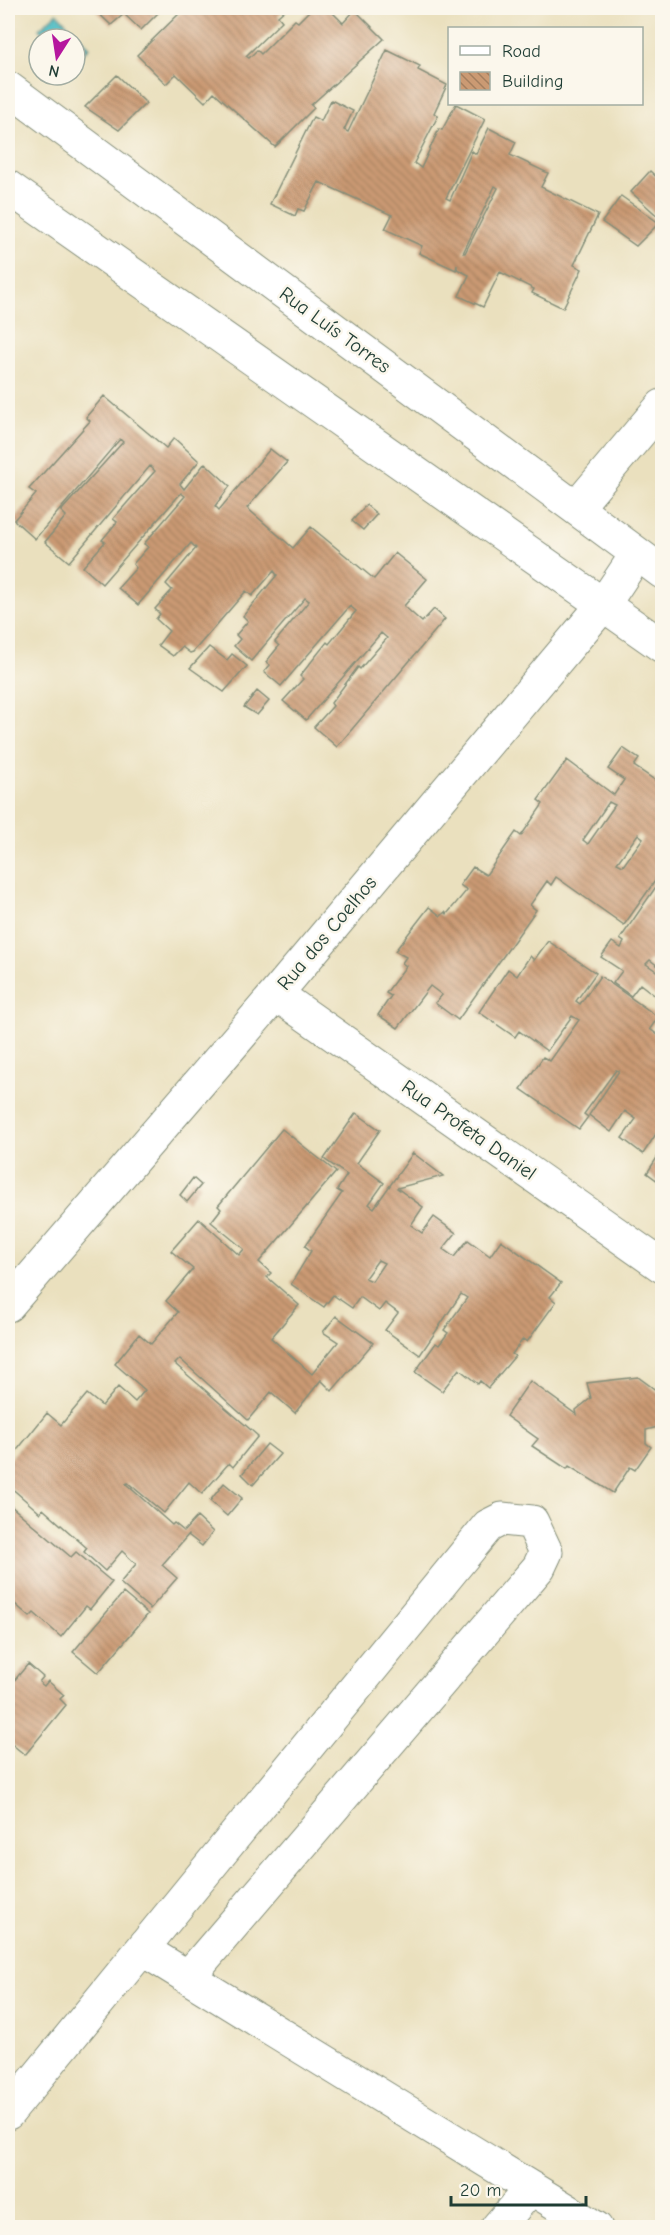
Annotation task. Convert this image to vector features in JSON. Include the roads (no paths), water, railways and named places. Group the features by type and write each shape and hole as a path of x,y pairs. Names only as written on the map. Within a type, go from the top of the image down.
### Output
{"street":[{"name":"Rua Luís Torres","path":"8,88 650,563"},
{"path":"8,187 663,646"},
{"path":"576,508 663,406"},
{"name":"Rua dos Coelhos","path":"8,1305 276,994 603,604 650,563"},
{"name":"Rua Profeta Daniel","path":"276,994 663,1266"},
{"path":"8,2114 488,1526 502,1519 532,1522 546,1552 539,1567 188,1977"},
{"path":"142,1949 596,2228"},
{"path":"497,2228 531,2188"}],"water":[{"path":"57,13 70,27 41,27"}]}
